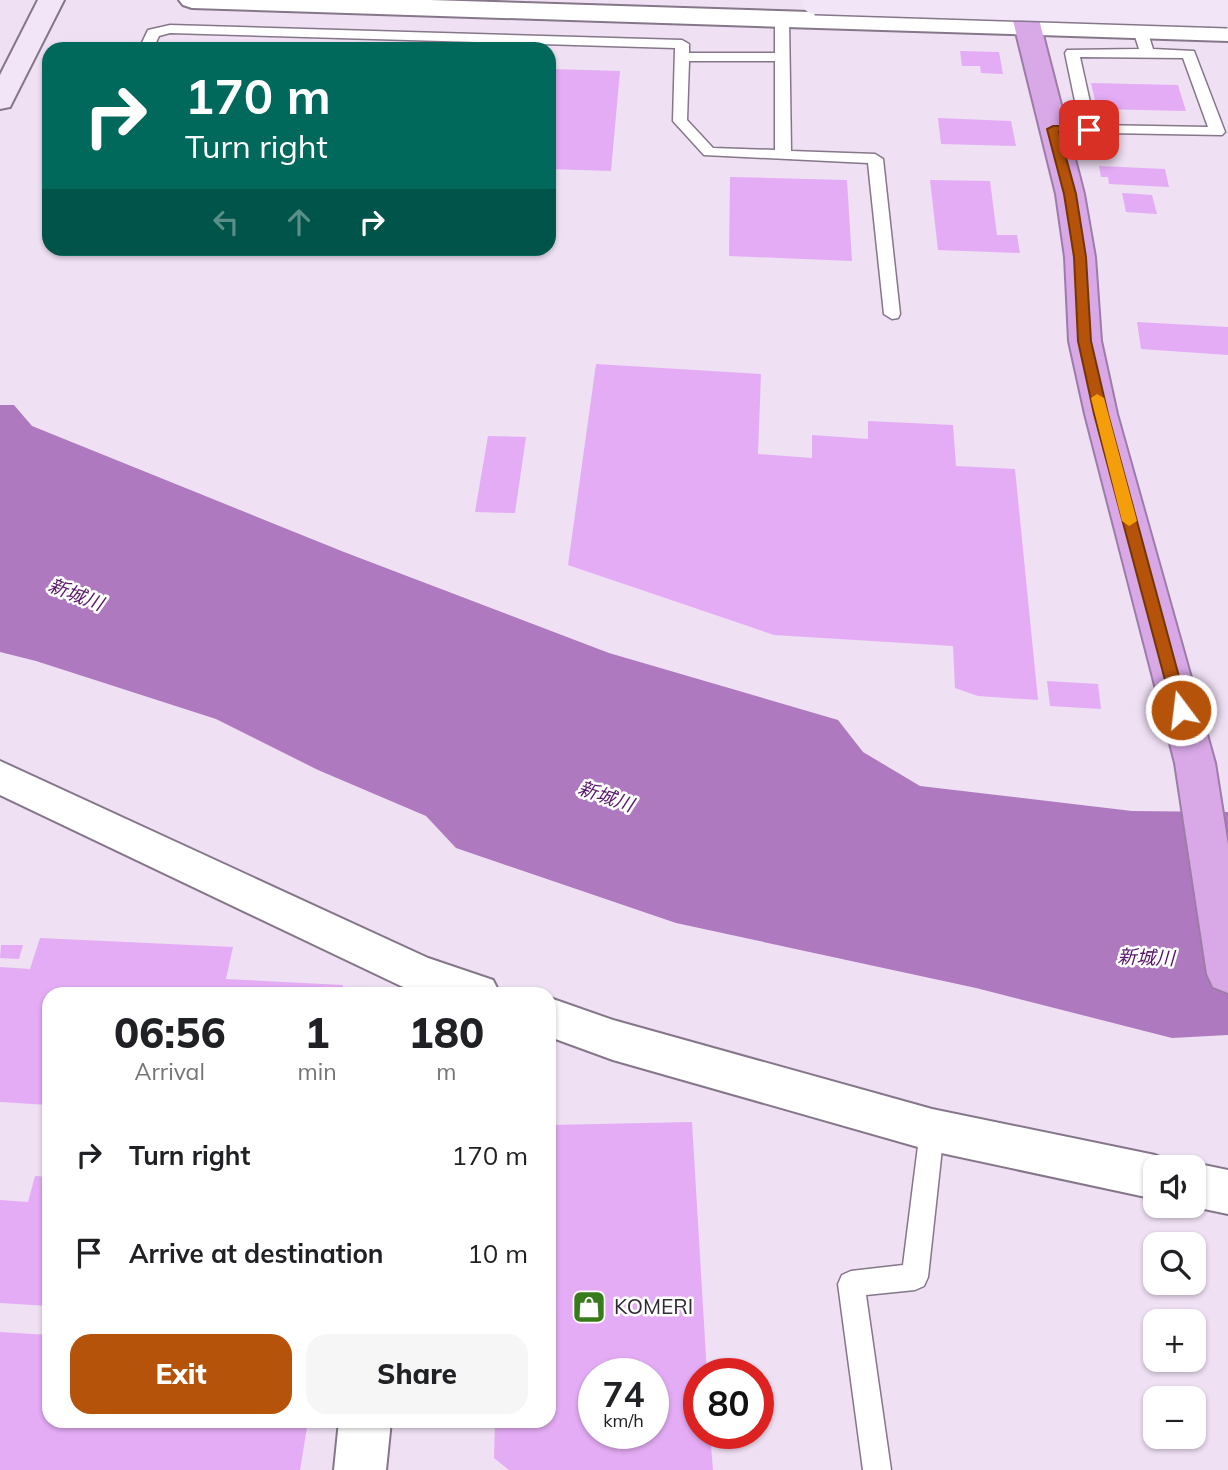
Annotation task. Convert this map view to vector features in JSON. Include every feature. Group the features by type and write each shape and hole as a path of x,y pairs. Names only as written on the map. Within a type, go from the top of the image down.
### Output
{"highway":[{"path":"1023,14 1070,194 1080,257 1085,341 1101,414 1195,763 1228,975"}],"street":[{"path":"0,101 51,0"},
{"path":"192,0 782,19 1023,14 1143,42 1228,33"},
{"path":"815,0 1228,13"},
{"path":"0,777 415,983 438,987"},
{"path":"556,1020 613,1040 932,1130 1143,1174"},
{"path":"1206,1187 1228,1192"},
{"path":"360,1470 364,1428"}],"lane":[{"path":"355,39 369,6"},
{"path":"782,19 783,155"},
{"path":"149,42 153,33 170,29 355,39 551,42"},
{"path":"556,42 682,44 680,121 709,152 875,159 892,314"},
{"path":"1053,129 1089,130 1217,131 1189,54 1143,42 1072,53 1089,130"},
{"path":"681,57 782,57"},
{"path":"877,1470 851,1284 915,1277 932,1130"}],"water":[{"name":"新城川","path":"0,405 14,405 32,426 344,552 609,653 838,720 863,752 920,786 1132,811 1228,812 1228,1035 1172,1038 976,988 676,923 456,848 426,816 318,770 216,719 0,652"}],"building":[{"path":"960,51 999,52 1003,74 981,73 980,66 962,66"},
{"path":"556,69 620,71 611,171 556,169"},
{"path":"1091,83 1178,85 1186,111 1097,109"},
{"path":"938,118 1011,121 1016,146 941,144"},
{"path":"1099,166 1165,169 1169,187 1109,184 1108,177 1101,177"},
{"path":"730,177 847,180 852,261 729,256"},
{"path":"930,180 990,181 997,235 1017,235 1020,253 938,250"},
{"path":"1122,193 1152,195 1157,214 1126,212"},
{"path":"1137,322 1228,327 1228,355 1141,349"},
{"path":"596,364 761,374 758,454 812,458 812,435 868,439 868,421 953,425 956,466 1015,469 1038,700 978,696 955,688 953,646 774,635 568,565"},
{"path":"488,436 526,437 515,513 475,512"},
{"path":"1047,681 1098,684 1101,709 1050,706"},
{"path":"40,938 233,947 226,979 343,985 42,987 42,1105 0,1102 0,967 30,969"},
{"path":"1,945 23,945 19,959 0,958"},
{"path":"692,1122 706,1358 683,1358 683,1449 711,1449 713,1470 509,1470 494,1458 495,1428 556,1428 556,1125"},
{"path":"35,1176 42,1176 42,1306 0,1303 0,1200 28,1202"},
{"path":"0,1332 42,1335 42,1428 307,1428 300,1470 0,1470"}],"slow traffic":[{"path":"1097,398 1129,521"}],"place":[{"name":"KOMERI","path":"589,1307"}],"route":[{"path":"1089,130 1053,129 1070,194 1080,257 1085,341 1101,414 1181,710"}]}
